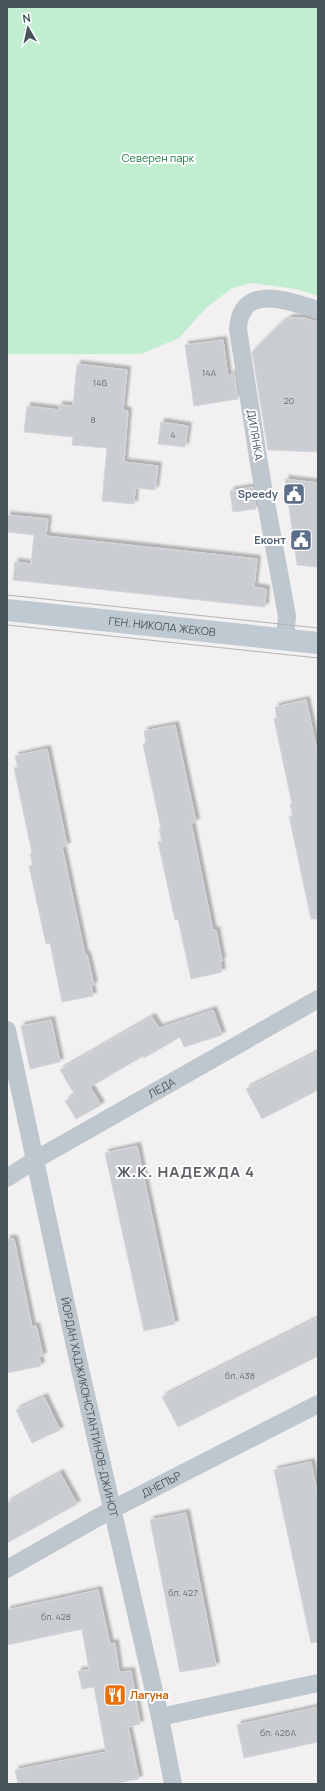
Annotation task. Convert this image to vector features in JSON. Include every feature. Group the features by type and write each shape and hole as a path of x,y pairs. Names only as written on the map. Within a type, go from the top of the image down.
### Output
{"street":[{"name":"ДИЛЯНКА","path":"285,639 287,616 259,462 238,330 239,317 247,306 266,297 280,299 318,310"},
{"name":"ГЕН. НИКОЛА ЖЕКОВ","path":"7,610 318,643"},
{"name":"ЛЕДА","path":"7,1178 35,1160 318,999"},
{"name":"ЙОРДАН ХАДЖИКОНСТАНТИНОВ-ДЖИНОТ","path":"7,1030 111,1510 160,1717 173,1784"},
{"name":"ДНЕПЪР","path":"7,1569 111,1510 318,1404"},
{"path":"160,1717 318,1683"}],"green space":[{"name":"Северен парк","path":"7,7 318,7 318,296 296,289 252,283 232,288 206,308 179,338 141,354 7,354"}],"building":[{"path":"290,318 304,318 318,322 318,452 268,450 252,352 279,325"},
{"path":"223,340 228,377 234,371 238,399 194,406 185,345"},
{"path":"77,364 127,370 123,410 128,411 124,462 158,466 155,490 135,488 134,504 102,501 107,448 72,445 73,437 24,432 27,406 59,410 59,405 73,406"},
{"path":"161,422 188,426 185,447 158,444"},
{"path":"285,479 318,483 318,567 297,565"},
{"path":"253,487 256,509 233,512 230,491"},
{"path":"7,515 48,519 46,536 257,559 254,587 266,589 265,607 13,580 15,562 31,564 34,535 7,532"},
{"path":"306,700 318,756 318,919 311,919 289,816 293,816 290,804 292,804 274,719 277,718 275,707"},
{"path":"175,725 196,822 191,823 213,931 216,930 222,961 220,961 222,972 191,979 178,919 175,920 158,842 162,841 159,829 161,829 143,744 146,743 144,731"},
{"path":"47,749 67,846 62,847 85,955 87,955 94,985 91,985 93,996 62,1002 50,943 46,944 29,866 33,865 30,854 32,853 14,768 18,767 15,756"},
{"path":"213,1010 222,1035 184,1047 180,1037 144,1058 143,1056 90,1087 101,1105 76,1119 65,1101 75,1095 60,1070 152,1017 159,1028"},
{"path":"51,1020 60,1062 30,1069 21,1026"},
{"path":"318,1052 318,1090 262,1119 246,1089"},
{"path":"137,1146 175,1324 144,1331 105,1153"},
{"path":"7,1239 14,1239 32,1327 36,1326 43,1356 39,1357 41,1366 7,1373"},
{"path":"318,1318 318,1356 178,1427 162,1397"},
{"path":"44,1397 60,1430 32,1443 16,1410"},
{"path":"311,1462 318,1497 318,1642 311,1643 274,1470"},
{"path":"60,1473 77,1504 7,1543 7,1503"},
{"path":"186,1513 216,1666 180,1672 150,1520"},
{"path":"98,1590 110,1644 115,1643 119,1672 131,1671 140,1724 128,1727 139,1779 112,1784 18,1784 15,1770 106,1752 94,1687 82,1689 78,1671 89,1670 82,1629 7,1645 7,1610"},
{"path":"318,1707 318,1742 244,1758 237,1725"}],"tram line":[{"path":"7,595 318,628"},
{"path":"7,625 318,658"}],"place":[{"name":"Speedy","path":"294,494"},
{"name":"Еконт","path":"301,540"},
{"name":"Лагуна","path":"115,1695"}],"district":[{"name":"Ж.К. НАДЕЖДА 4","path":"186,1172"}]}
